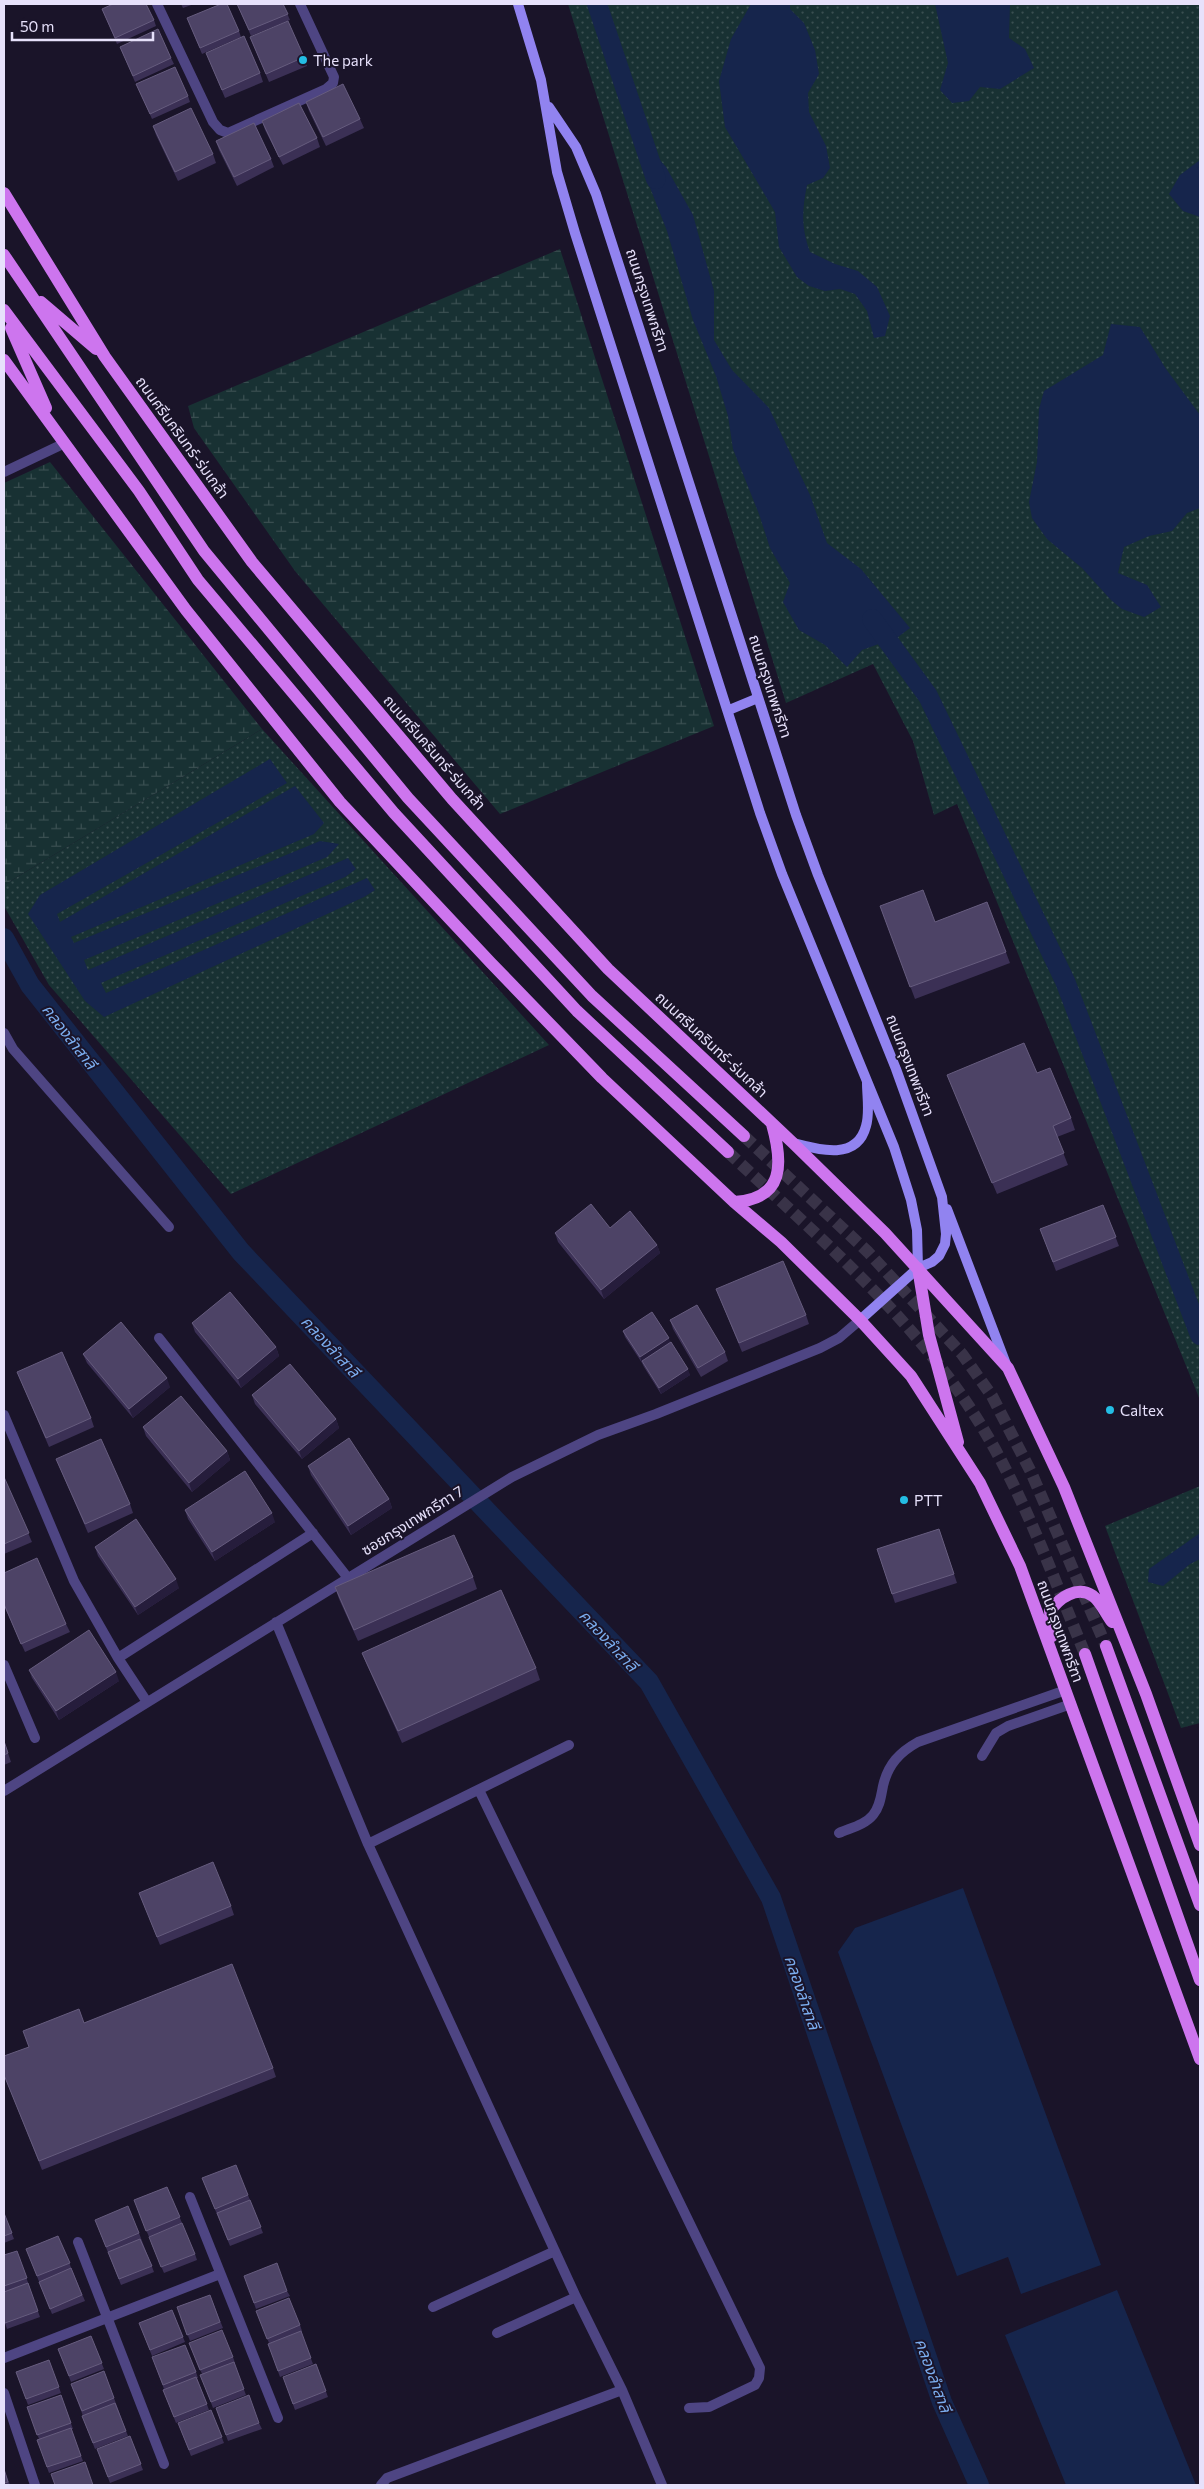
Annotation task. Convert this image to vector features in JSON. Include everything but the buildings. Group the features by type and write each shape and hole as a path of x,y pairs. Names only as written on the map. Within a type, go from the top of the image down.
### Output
{"main road":[{"name":"ถนนกรุงเทพกรีฑา","path":"518,4 547,105 557,172 573,225 782,874 867,1077 894,1147 911,1200 916,1230 918,1268"},
{"name":"ถนนกรุงเทพกรีฑา","path":"547,105 576,147 596,194 758,698 818,875 899,1077 942,1197 945,1244 939,1256 932,1262 918,1268 860,1320 911,1376 980,1483 1020,1566 1200,2059"},
{"name":"ถนนศรีนครินทร์-ร่มเกล้า","path":"4,193 106,357 252,562 452,799 608,969 793,1143 918,1268"},
{"path":"4,255 204,551 408,798 592,996 744,1136"},
{"path":"28,290 106,357"},
{"path":"4,311 55,429"},
{"path":"4,311 139,491 198,580 394,813 577,1011 728,1152"},
{"path":"4,360 186,610 340,802 491,964 602,1078 734,1202 781,1242 860,1320"},
{"path":"729,710 758,698"},
{"path":"793,1143 822,1150 837,1151 856,1144 866,1126 867,1077"},
{"path":"734,1202 756,1199 773,1184 777,1176 780,1162 779,1149 771,1122"},
{"path":"942,1197 1008,1368 1064,1486 1125,1641 1200,1845"},
{"path":"918,1268 1008,1368"},
{"path":"918,1268 929,1335 962,1455"},
{"path":"1056,1663 1050,1611 1060,1598 1071,1594 1080,1592 1093,1596 1125,1641"},
{"path":"1106,1646 1200,1905"},
{"name":"ถนนกรุงเทพกรีฑา","path":"1085,1654 1200,1980"}],"street":[{"path":"157,4 213,122 220,130 228,133 326,89 333,83 334,77 300,4"},
{"path":"4,472 65,443"},
{"path":"4,1033 13,1049 169,1227"},
{"name":"ซอยกรุงเทพกรีฑา 7","path":"4,1790 492,1487 598,1435 656,1414 820,1348 838,1338 860,1320"},
{"path":"159,1338 348,1578"},
{"path":"4,1415 74,1581 118,1658 147,1702"},
{"path":"118,1658 313,1533"},
{"path":"276,1622 368,1844 576,2297 622,2390 662,2485"},
{"path":"4,1665 8,1688 35,1738"},
{"path":"839,1833 867,1821 874,1814 891,1764 908,1748 918,1742 1066,1690"},
{"path":"982,1756 996,1733 1008,1726 1071,1704"},
{"path":"368,1844 569,1745"},
{"path":"479,1790 760,2368 759,2378 755,2385 709,2407 689,2408"},
{"path":"190,2197 278,2418"},
{"path":"78,2242 164,2464"},
{"path":"433,2307 555,2251"},
{"path":"4,2358 220,2274"},
{"path":"497,2333 576,2297"},
{"path":"381,2485 387,2478 622,2390"},
{"path":"4,2392 36,2485"}],"green space":[{"path":"568,4 1200,4 1200,1400 957,804 934,815 913,741 873,664 786,703"},
{"path":"560,249 714,726 500,814 295,571 194,428 188,406"},
{"path":"50,462 262,729 4,885 4,483"},
{"path":"262,729 549,1045 231,1194 49,985 4,906 4,885"},
{"path":"1200,1486 1200,1723 1181,1728 1105,1526"}],"water":[{"path":"751,4 790,4 790,9 804,23 815,50 819,74 808,93 809,112 826,146 830,168 823,178 807,185 803,211 805,235 810,252 835,264 858,271 877,287 890,316 885,336 874,338 867,311 855,294 840,289 825,291 809,286 797,277 779,247 775,212 725,127 719,81 731,39"},
{"path":"935,4 1010,4 1009,38 1025,49 1034,68 1000,89 980,87 969,101 952,103 940,90 948,63"},
{"path":"650,149 666,167 693,215 714,291 714,340 732,370 769,408 810,495 827,543 861,569 910,628 898,637 862,650 847,667 825,645 799,630 783,602 790,583 770,548 759,514 733,449 728,416 716,376 693,320 667,231 640,162"},
{"path":"1200,160 1200,217 1183,211 1169,194 1180,175"},
{"path":"1111,324 1140,327 1166,369 1200,415 1200,508 1187,513 1172,531 1149,536 1124,547 1118,573 1147,585 1161,607 1144,617 1122,609 1111,600 1082,568 1047,539 1032,518 1029,502 1037,462 1039,409 1044,391 1103,355"},
{"path":"270,759 287,783 57,914 60,922 295,786 324,823 314,834 71,937 74,943 320,841 339,844 327,857 84,960 88,970 348,858 356,869 345,877 101,983 106,993 367,878 375,890 364,897 104,1017 85,1001 28,914 40,895"},
{"path":"1200,1533 1200,1559 1190,1564 1163,1586 1148,1582 1149,1569"},
{"path":"963,1888 1101,2265 1021,2294 1008,2257 957,2276 838,1952 855,1928"},
{"path":"1117,2290 1196,2485 1066,2485 1005,2335"}],"waterway":[{"path":"597,4 656,179"},
{"path":"872,619 928,696 1065,981 1200,1335"},
{"name":"คลองลำสาลี","path":"4,938 30,985 241,1252 649,1682 771,1898 942,2402 979,2485"}],"tunnel":[{"path":"744,1136 868,1252 962,1354 992,1396 1031,1472 1106,1646"},
{"path":"728,1152 858,1274 919,1340 946,1374 972,1411 1006,1469 1034,1530 1085,1654"}],"place":[{"name":"The park","path":"303,60"},
{"name":"Caltex","path":"1110,1410"},
{"name":"PTT","path":"904,1500"}]}
